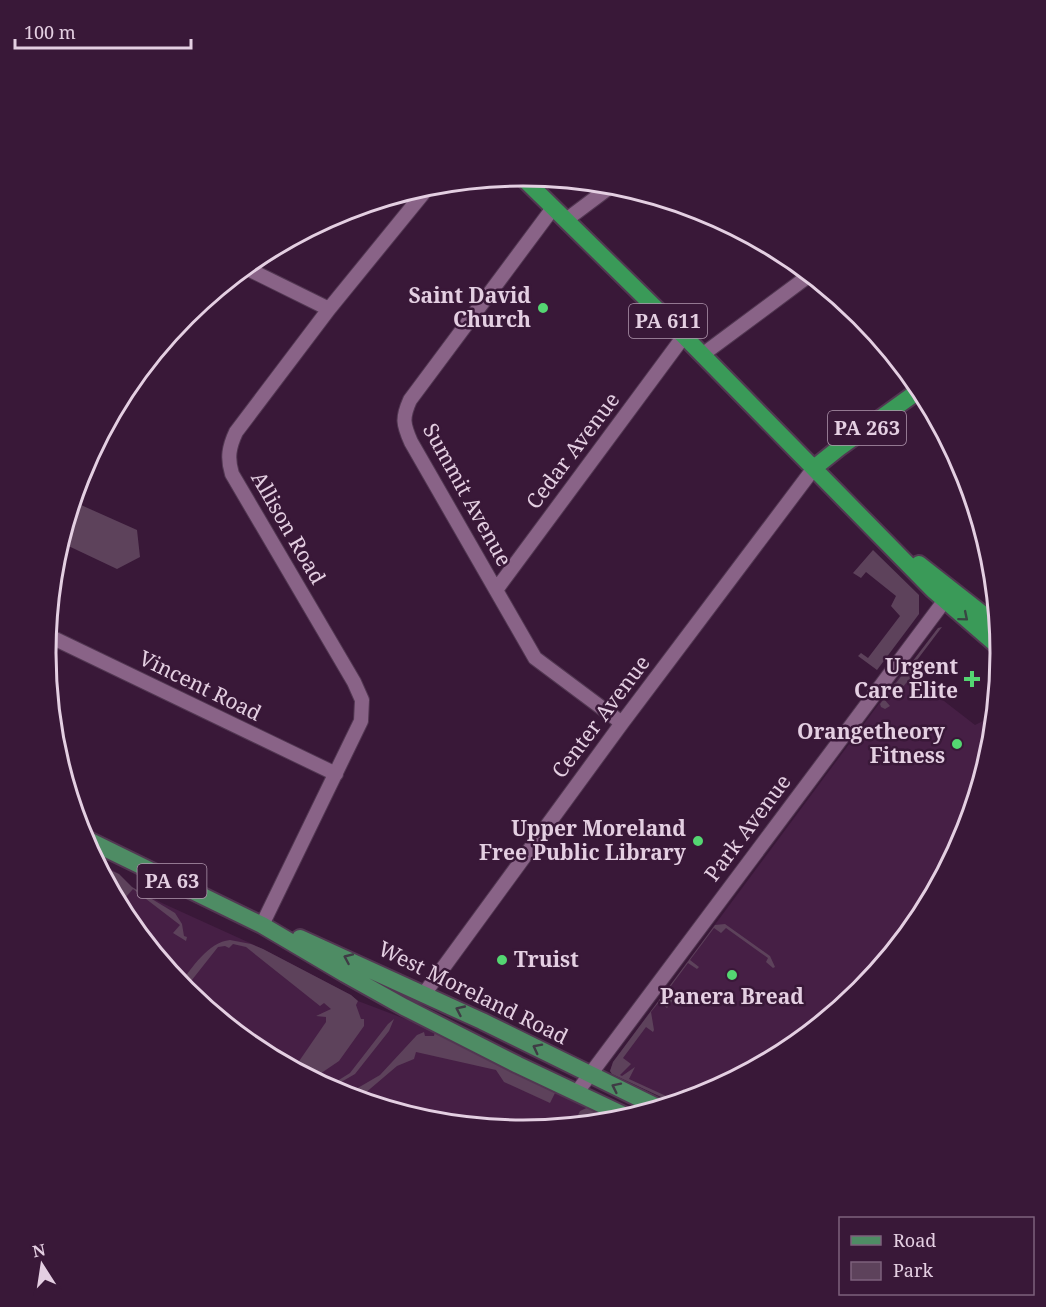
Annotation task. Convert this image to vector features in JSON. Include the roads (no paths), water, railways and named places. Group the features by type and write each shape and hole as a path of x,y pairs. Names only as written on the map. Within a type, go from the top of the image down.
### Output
{"highway":[{"name":"PA 611","path":"531,186 684,336 862,519 948,595 989,637"},
{"name":"PA 263","path":"814,468 913,395"},
{"name":"PA 611","path":"948,595 989,621"}],"main road":[{"name":"West Moreland Road","path":"97,844 262,925 404,1007 617,1111"},
{"name":"West Moreland Road","path":"262,925 308,940 649,1103"}],"street":[{"path":"566,220 602,193"},
{"name":"Allison Road","path":"262,925 361,721 362,700 354,682 232,474 228,462 229,447 236,432 329,309 419,198"},
{"name":"Summit Avenue","path":"553,208 417,390 403,416 405,430 411,442 535,658 622,723"},
{"path":"254,272 329,309"},
{"path":"702,355 803,280"},
{"name":"Cedar Avenue","path":"496,590 684,336"},
{"name":"Center Avenue","path":"424,994 622,723 814,468"},
{"name":"Park Avenue","path":"577,1092 948,595"},
{"name":"Vincent Road","path":"56,640 336,774"}],"place":[{"name":"Saint David Church","path":"543,308"},
{"name":"Urgent Care Elite","path":"972,679"},
{"name":"Orangetheory Fitness","path":"957,744"},
{"name":"Upper Moreland Free Public Library","path":"698,841"},
{"name":"Truist","path":"502,960"},
{"name":"Panera Bread","path":"732,975"}]}
